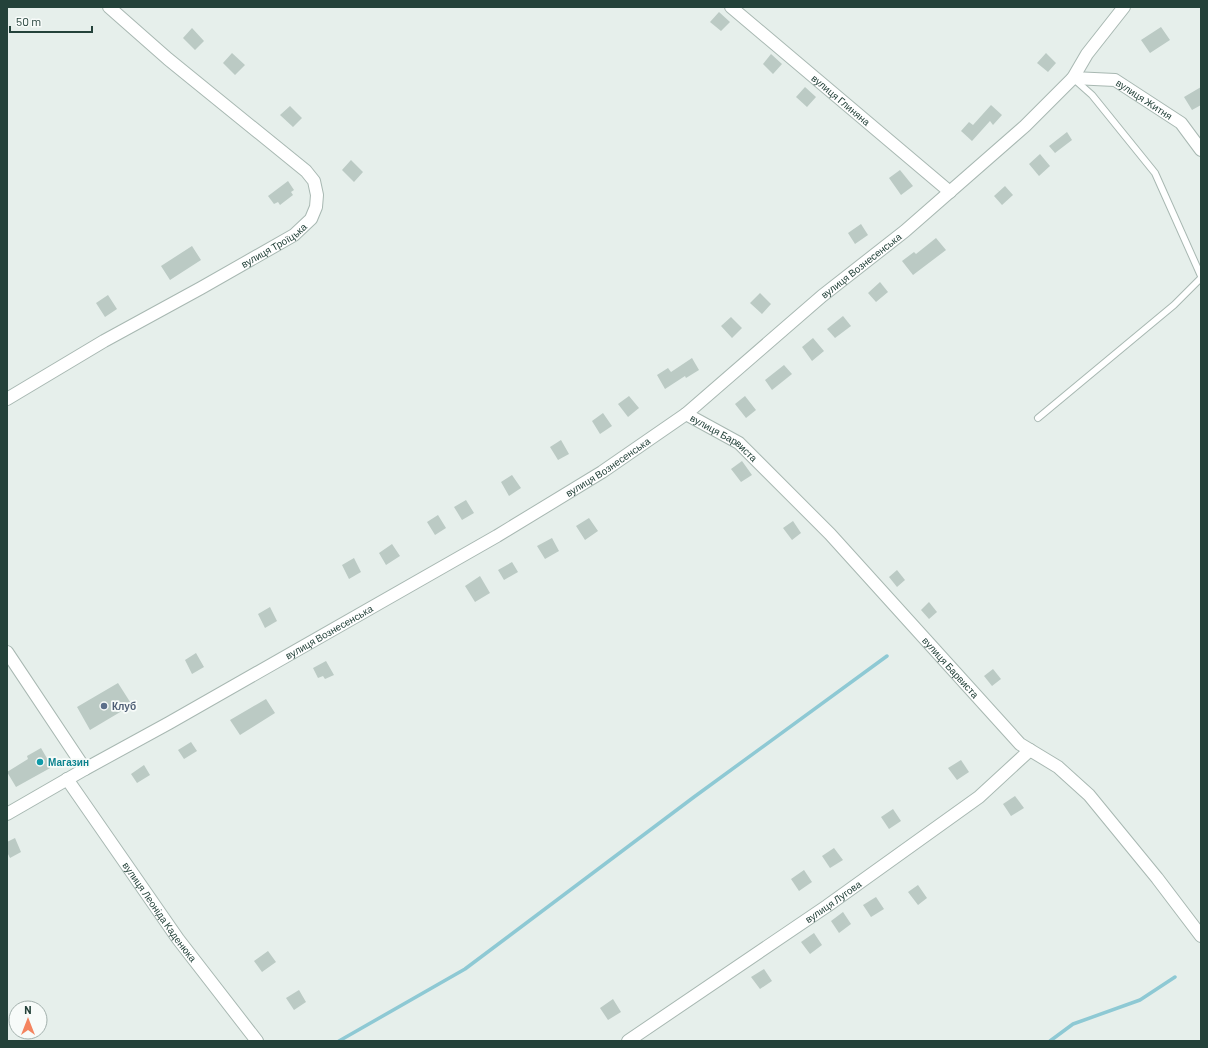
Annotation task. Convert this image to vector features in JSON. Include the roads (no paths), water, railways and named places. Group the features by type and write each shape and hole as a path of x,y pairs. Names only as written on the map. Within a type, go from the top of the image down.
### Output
{"street":[{"name":"вулиця Троїцька","path":"7,399 104,341 294,235 311,220 316,207 317,195 314,181 306,171 168,59 109,7"},
{"name":"вулиця Глиняна","path":"731,7 950,192"},
{"name":"вулиця Вознесенська","path":"7,814 497,536 602,472 686,414 822,296 905,231 1025,126 1072,78 1087,54 1124,7"},
{"name":"вулиця Житня","path":"1072,78 1115,80 1181,122 1201,150"},
{"name":"вулиця Барвиста","path":"686,414 739,442 830,534 1020,744 1058,768 1089,796 1157,878 1201,936"},
{"path":"7,652 85,769"},
{"name":"вулиця Лугова","path":"628,1041 827,906 979,797 1030,750"},
{"name":"вулиця Леоніда Каденюка","path":"67,779 131,874 178,940 257,1041"}],"lane":[{"path":"1038,418 1174,305 1201,277 1155,173 1092,95 1072,78"}],"waterway":[{"path":"339,1041 465,969 694,797 887,656"},
{"path":"1050,1041 1073,1024 1140,1000 1175,977"}],"place":[{"name":"Клуб","path":"104,706"},
{"name":"Магазин","path":"40,762"}]}
